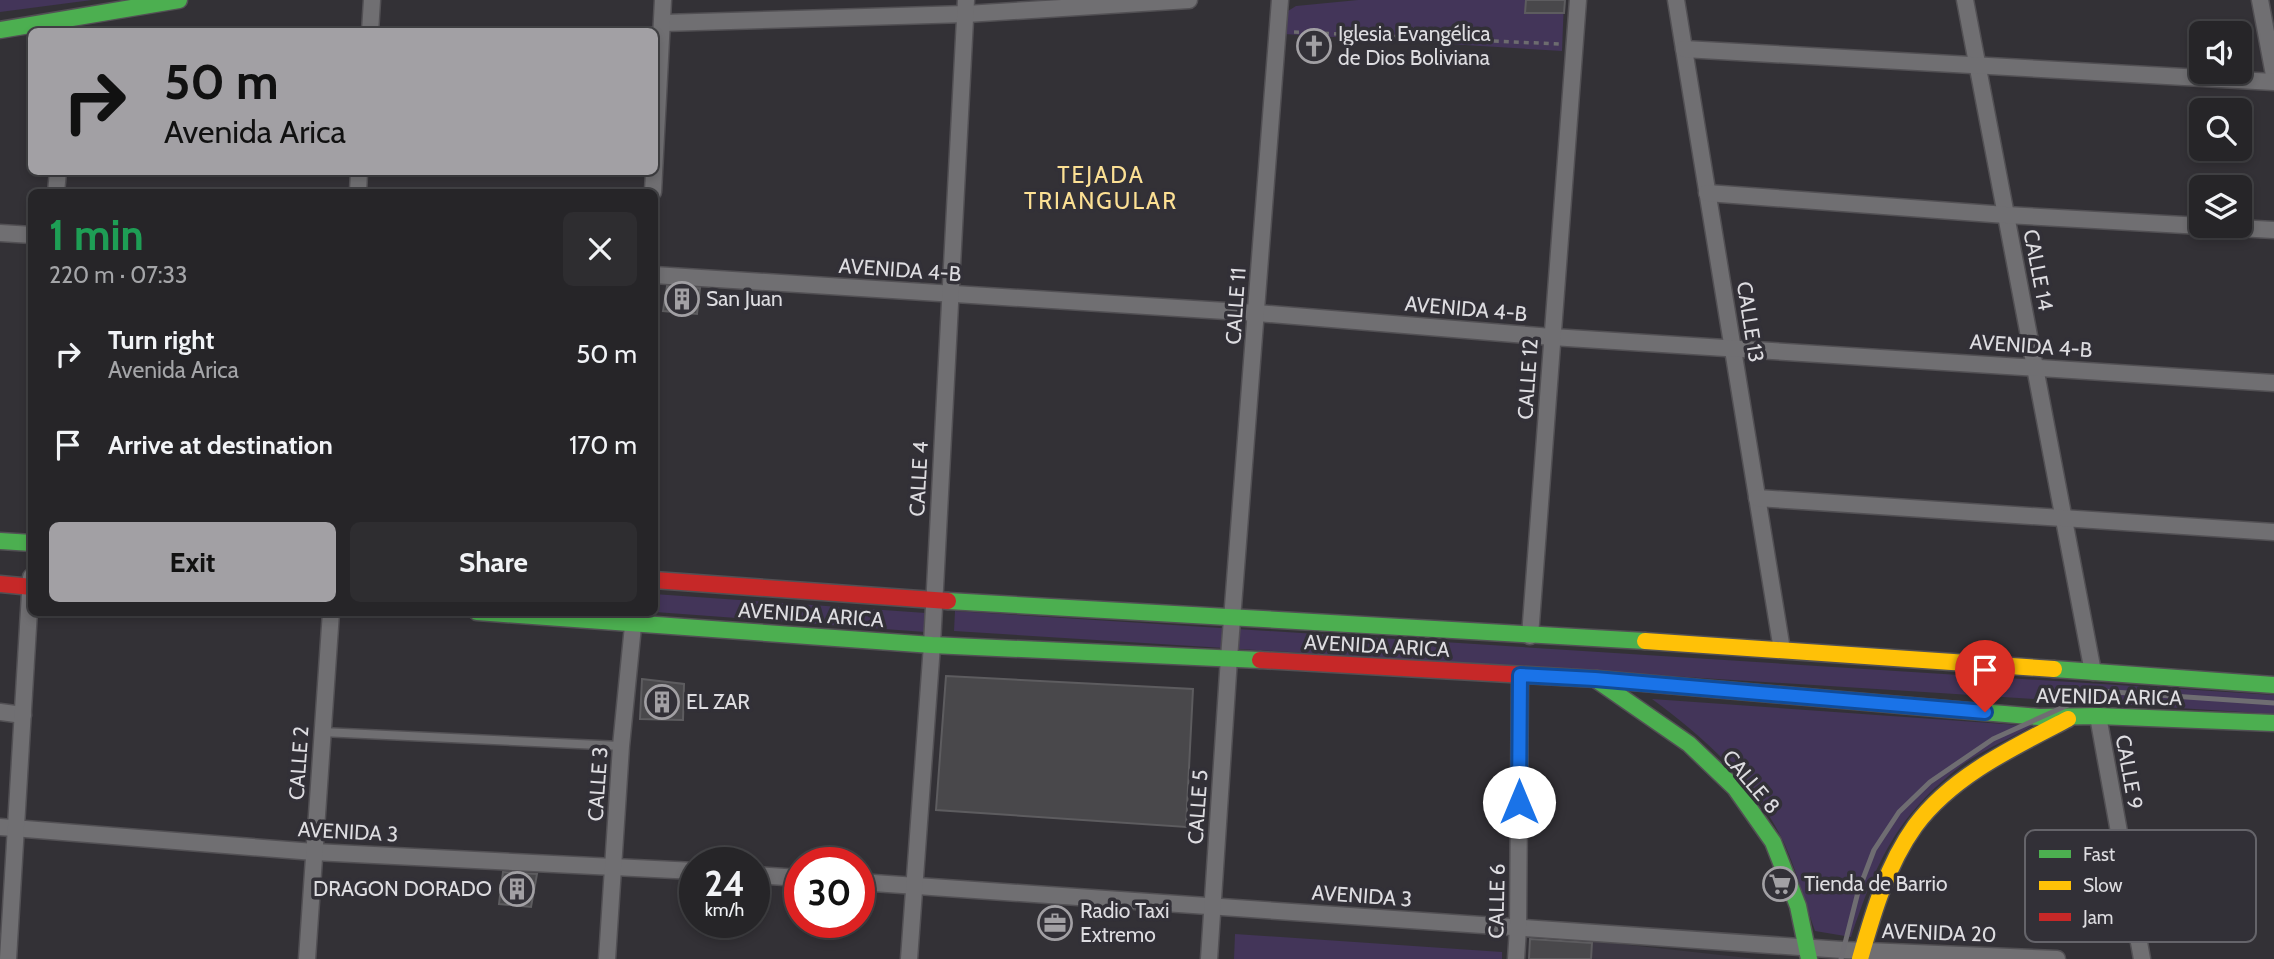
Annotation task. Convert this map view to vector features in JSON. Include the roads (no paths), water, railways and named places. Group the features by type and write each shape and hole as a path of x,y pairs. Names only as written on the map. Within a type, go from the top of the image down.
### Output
{"street":[{"path":"0,30 69,25 179,0"},
{"path":"370,28 372,0"},
{"path":"657,28 663,0"},
{"path":"658,29 966,7 1189,0"},
{"name":"CALLE 11","path":"1230,658 1280,0"},
{"name":"CALLE 12","path":"1530,636 1578,0"},
{"name":"CALLE 13","path":"1676,0 1782,650"},
{"name":"CALLE 14","path":"1965,0 2093,672"},
{"path":"2260,0 2274,75"},
{"name":"CALLE 4","path":"909,959 932,645 966,7"},
{"path":"1684,49 2274,82"},
{"path":"1707,193 2006,215 2274,230"},
{"path":"0,233 28,235"},
{"name":"AVENIDA 4-B","path":"658,275 1257,313 1552,337 2274,383"},
{"path":"1757,498 2274,532"},
{"path":"0,541 28,543"},
{"name":"AVENIDA ARICA","path":"658,580 934,600 1782,650 2274,685"},
{"path":"0,584 28,587"},
{"path":"8,959 8,828 23,715 29,616"},
{"name":"CALLE 2","path":"307,959 331,616"},
{"name":"AVENIDA ARICA","path":"603,616 932,645 1230,658 1595,679 2039,717 2098,716 2274,723"},
{"name":"CALLE 3","path":"607,959 621,746 634,617"},
{"name":"CALLE 5","path":"1209,959 1230,658"},
{"name":"CALLE 6","path":"1516,959 1520,675"},
{"name":"CALLE 8","path":"1595,679 1689,744 1735,788 1773,842 1798,906 1808,953"},
{"path":"0,712 23,715"},
{"path":"1861,955 1875,905 1899,853 1916,825 1946,794 1981,767 2072,716"},
{"name":"CALLE 9","path":"2098,716 2119,830"},
{"name":"AVENIDA 3","path":"8,828 314,852 679,870"},
{"name":"AVENIDA 3","path":"875,882 1861,955"},
{"name":"AVENIDA 20","path":"1861,955 2057,959"}],"lane":[{"path":"323,732 621,746"}],"railway":[{"path":"1841,959 1858,892 1874,850 1899,812 1930,782 1993,739 2099,691 2274,703"}],"place":[{"name":"Iglesia Evangélica de Dios Boliviana","path":"1314,46"},
{"name":"San Juan","path":"682,299"},
{"name":"EL ZAR","path":"662,702"},
{"name":"Tienda de Barrio","path":"1780,884"},
{"name":"DRAGON DORADO","path":"517,889"},
{"name":"Radio Taxi Extremo","path":"1055,923"}],"district":[{"name":"TEJADA TRIANGULAR","path":"1101,188"}]}
